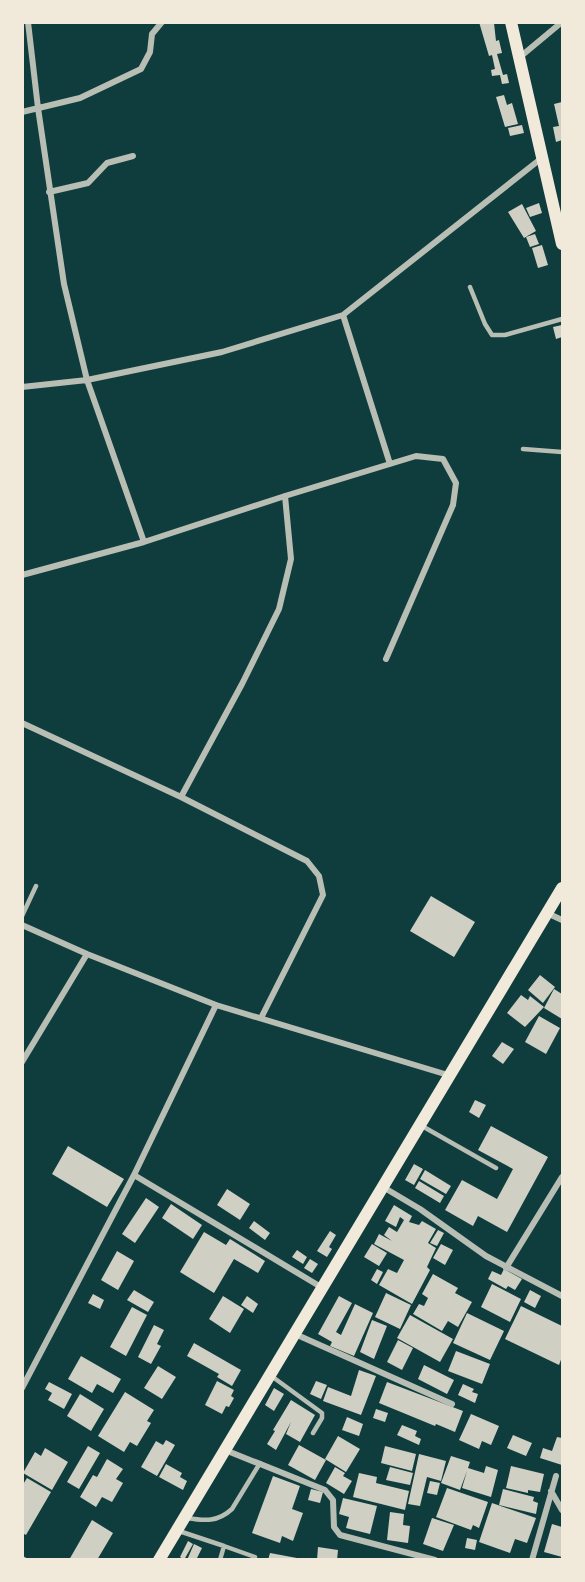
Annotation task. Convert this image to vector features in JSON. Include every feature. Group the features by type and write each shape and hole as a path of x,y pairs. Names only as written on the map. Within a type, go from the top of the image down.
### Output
{"main road":[{"path":"511,22 562,244"},
{"path":"159,1560 562,888"}],"street":[{"path":"28,22 49,192 64,284 87,380 144,542"},
{"path":"22,112 80,98 141,69 150,52 152,34 162,22"},
{"path":"519,57 562,22"},
{"path":"49,192 88,183 107,163 133,156"},
{"path":"22,387 87,380 222,352 343,315 543,157"},
{"path":"343,315 390,464"},
{"path":"22,574 144,542 416,456 443,459 456,483 453,505 386,659"},
{"path":"181,797 242,684 279,609 291,559 285,496"},
{"path":"22,723 181,797 307,861 319,876 323,895 261,1018"},
{"path":"547,914 562,920"},
{"path":"22,925 87,954 216,1005 448,1075"},
{"path":"22,1062 87,954"},
{"path":"22,1388 134,1175 216,1005"},
{"path":"134,1175 321,1287"},
{"path":"506,1268 562,1177"},
{"path":"383,1187 506,1268 562,1296"},
{"path":"295,1334 452,1404"},
{"path":"225,1450 325,1490 333,1500 334,1527 340,1535 435,1560"},
{"path":"532,1560 556,1476"},
{"path":"551,1491 562,1510"}],"lane":[{"path":"470,287 492,335 505,335 562,319"},
{"path":"523,449 562,452"},
{"path":"22,916 36,886"},
{"path":"420,1125 495,1168"},
{"path":"270,1375 322,1413 322,1418 313,1433"},
{"path":"184,1518 208,1521 227,1513 232,1509 260,1463"},
{"path":"177,1530 255,1557"},
{"path":"220,1560 224,1546"}],"building":[{"path":"479,22 494,23 496,41 499,40 502,53 497,54 503,75 507,74 509,83 502,84 500,75 492,76 491,70 495,69 492,55 489,56"},
{"path":"504,95 507,105 512,103 518,124 505,127 496,97"},
{"path":"562,102 562,140 556,142 553,127 559,126 554,104"},
{"path":"522,125 524,133 510,136 508,128"},
{"path":"539,203 542,213 530,217 526,208"},
{"path":"522,204 536,231 524,238 508,212"},
{"path":"535,234 539,244 530,247 526,237"},
{"path":"542,245 548,265 538,268 532,248"},
{"path":"562,325 562,337 556,339 553,327"},
{"path":"431,896 475,922 454,957 410,931"},
{"path":"540,975 555,987 543,1003 528,990"},
{"path":"554,989 562,994 562,1019 544,1008"},
{"path":"521,995 528,1000 530,996 544,1007 525,1027 507,1013"},
{"path":"539,1016 560,1028 546,1054 525,1042"},
{"path":"502,1042 514,1049 503,1064 492,1056"},
{"path":"475,1100 486,1105 479,1118 469,1112"},
{"path":"491,1126 548,1157 507,1232 478,1216 473,1226 445,1210 462,1180 497,1199 513,1169 478,1150"},
{"path":"68,1146 124,1179 107,1207 52,1174"},
{"path":"414,1164 423,1169 414,1185 405,1180"},
{"path":"425,1170 451,1186 446,1194 420,1179"},
{"path":"419,1181 444,1196 440,1203 415,1188"},
{"path":"227,1189 250,1204 240,1220 217,1205"},
{"path":"146,1198 159,1207 135,1243 122,1234"},
{"path":"171,1204 202,1225 193,1239 162,1218"},
{"path":"394,1205 412,1216 409,1222 419,1225 422,1221 436,1229 428,1243 436,1248 427,1267 430,1270 412,1304 379,1285 388,1269 397,1273 404,1260 374,1244 379,1234 392,1241 384,1235 389,1227 397,1232 404,1220 400,1217 396,1227 385,1221"},
{"path":"254,1221 270,1233 265,1240 249,1228"},
{"path":"438,1230 444,1233 437,1246 430,1243"},
{"path":"330,1231 336,1235 329,1247 332,1249 327,1257 317,1251"},
{"path":"204,1232 226,1245 230,1239 265,1261 258,1273 234,1259 214,1293 180,1272"},
{"path":"372,1244 387,1253 379,1266 364,1257"},
{"path":"441,1244 453,1250 445,1265 433,1258"},
{"path":"297,1250 307,1257 303,1264 292,1257"},
{"path":"117,1251 134,1261 118,1290 101,1280"},
{"path":"310,1259 318,1264 312,1273 304,1268"},
{"path":"377,1269 383,1272 377,1284 371,1280"},
{"path":"504,1269 522,1279 515,1290 508,1286 506,1289 488,1279 492,1271 501,1275"},
{"path":"433,1274 458,1288 455,1293 472,1302 458,1327 448,1321 442,1331 413,1314 419,1304 424,1306 428,1298 422,1294"},
{"path":"492,1284 521,1299 510,1322 481,1307"},
{"path":"134,1290 154,1302 148,1312 127,1300"},
{"path":"530,1290 541,1296 535,1308 524,1302"},
{"path":"386,1293 411,1305 400,1329 375,1317"},
{"path":"93,1294 104,1300 100,1309 88,1303"},
{"path":"223,1296 244,1309 230,1333 209,1319"},
{"path":"247,1296 258,1304 253,1313 241,1305"},
{"path":"339,1296 352,1303 336,1332 341,1335 355,1304 373,1313 354,1356 330,1346 332,1342 318,1334"},
{"path":"521,1306 562,1326 562,1357 559,1365 505,1339"},
{"path":"132,1307 147,1315 126,1356 110,1347"},
{"path":"467,1313 504,1331 490,1360 453,1343"},
{"path":"410,1315 453,1339 440,1362 397,1338"},
{"path":"372,1320 387,1326 374,1359 360,1352"},
{"path":"154,1325 164,1330 157,1344 161,1346 151,1364 138,1357"},
{"path":"398,1340 413,1348 402,1370 387,1362"},
{"path":"194,1343 241,1370 232,1386 217,1377 219,1374 187,1356"},
{"path":"456,1351 490,1364 482,1384 448,1371"},
{"path":"81,1356 121,1379 113,1393 97,1384 92,1393 68,1379"},
{"path":"424,1365 454,1380 447,1394 418,1379"},
{"path":"158,1366 176,1377 162,1399 144,1388"},
{"path":"359,1370 376,1376 361,1415 323,1401 328,1387 351,1396"},
{"path":"217,1381 234,1390 231,1396 234,1398 222,1414 205,1405"},
{"path":"316,1381 327,1385 321,1399 310,1394"},
{"path":"49,1382 72,1394 64,1409 48,1400 52,1393 45,1389"},
{"path":"387,1382 463,1411 455,1432 379,1403"},
{"path":"463,1384 474,1389 472,1392 478,1394 475,1403 458,1395"},
{"path":"274,1388 284,1394 274,1411 265,1405"},
{"path":"125,1392 154,1410 147,1421 151,1423 137,1446 130,1442 124,1452 98,1436"},
{"path":"80,1394 104,1409 91,1431 67,1416"},
{"path":"291,1400 315,1415 300,1442 286,1434 291,1422 276,1450 267,1444"},
{"path":"376,1409 388,1413 385,1422 373,1418"},
{"path":"471,1414 499,1426 491,1445 482,1441 479,1449 459,1440"},
{"path":"347,1417 363,1424 359,1436 342,1430"},
{"path":"402,1425 417,1431 415,1436 421,1439 419,1445 397,1435"},
{"path":"513,1435 532,1443 526,1456 507,1448"},
{"path":"338,1436 360,1449 346,1472 325,1459"},
{"path":"557,1437 562,1438 562,1465 540,1458 543,1448 552,1451"},
{"path":"166,1440 175,1445 157,1476 141,1467 156,1441 163,1445"},
{"path":"299,1445 326,1460 315,1480 288,1465"},
{"path":"88,1446 100,1453 79,1489 67,1482"},
{"path":"385,1446 416,1454 412,1471 381,1463"},
{"path":"45,1448 68,1462 52,1490 23,1473 35,1452 41,1456"},
{"path":"419,1454 446,1461 441,1481 427,1477 420,1506 408,1504"},
{"path":"451,1456 470,1462 468,1468 484,1473 486,1466 498,1470 491,1497 462,1488 467,1471 460,1490 441,1483"},
{"path":"107,1459 123,1469 116,1479 123,1483 112,1502 102,1497 96,1507 80,1497 93,1475 97,1477"},
{"path":"166,1464 182,1473 180,1477 187,1481 183,1490 159,1477"},
{"path":"511,1466 544,1474 540,1492 528,1490 528,1493 506,1488"},
{"path":"335,1467 345,1473 343,1476 352,1481 344,1494 326,1483"},
{"path":"390,1467 413,1473 410,1485 386,1480"},
{"path":"359,1473 377,1477 376,1483 409,1491 405,1510 353,1497"},
{"path":"273,1476 300,1486 292,1509 303,1513 293,1541 282,1536 280,1543 252,1533"},
{"path":"27,1478 51,1492 26,1535 22,1533 22,1486"},
{"path":"430,1481 440,1483 437,1495 427,1493"},
{"path":"447,1488 488,1502 479,1528 473,1525 471,1530 436,1517"},
{"path":"311,1489 323,1492 320,1503 308,1500"},
{"path":"503,1489 534,1497 533,1501 538,1503 536,1514 499,1505"},
{"path":"343,1498 377,1506 370,1534 346,1528 349,1517 339,1514"},
{"path":"492,1503 536,1518 527,1543 515,1539 510,1553 479,1542"},
{"path":"390,1512 404,1514 403,1525 410,1526 408,1543 387,1540"},
{"path":"432,1518 454,1525 443,1551 423,1544"},
{"path":"92,1520 113,1533 97,1560 69,1560"},
{"path":"552,1524 562,1527 562,1557 544,1552"},
{"path":"467,1538 477,1540 475,1550 465,1548"},
{"path":"188,1541 193,1544 184,1560 180,1557"},
{"path":"194,1544 202,1548 196,1560 187,1560"},
{"path":"318,1547 338,1550 337,1560 317,1560"},
{"path":"270,1553 297,1558 297,1560 268,1560"}]}
